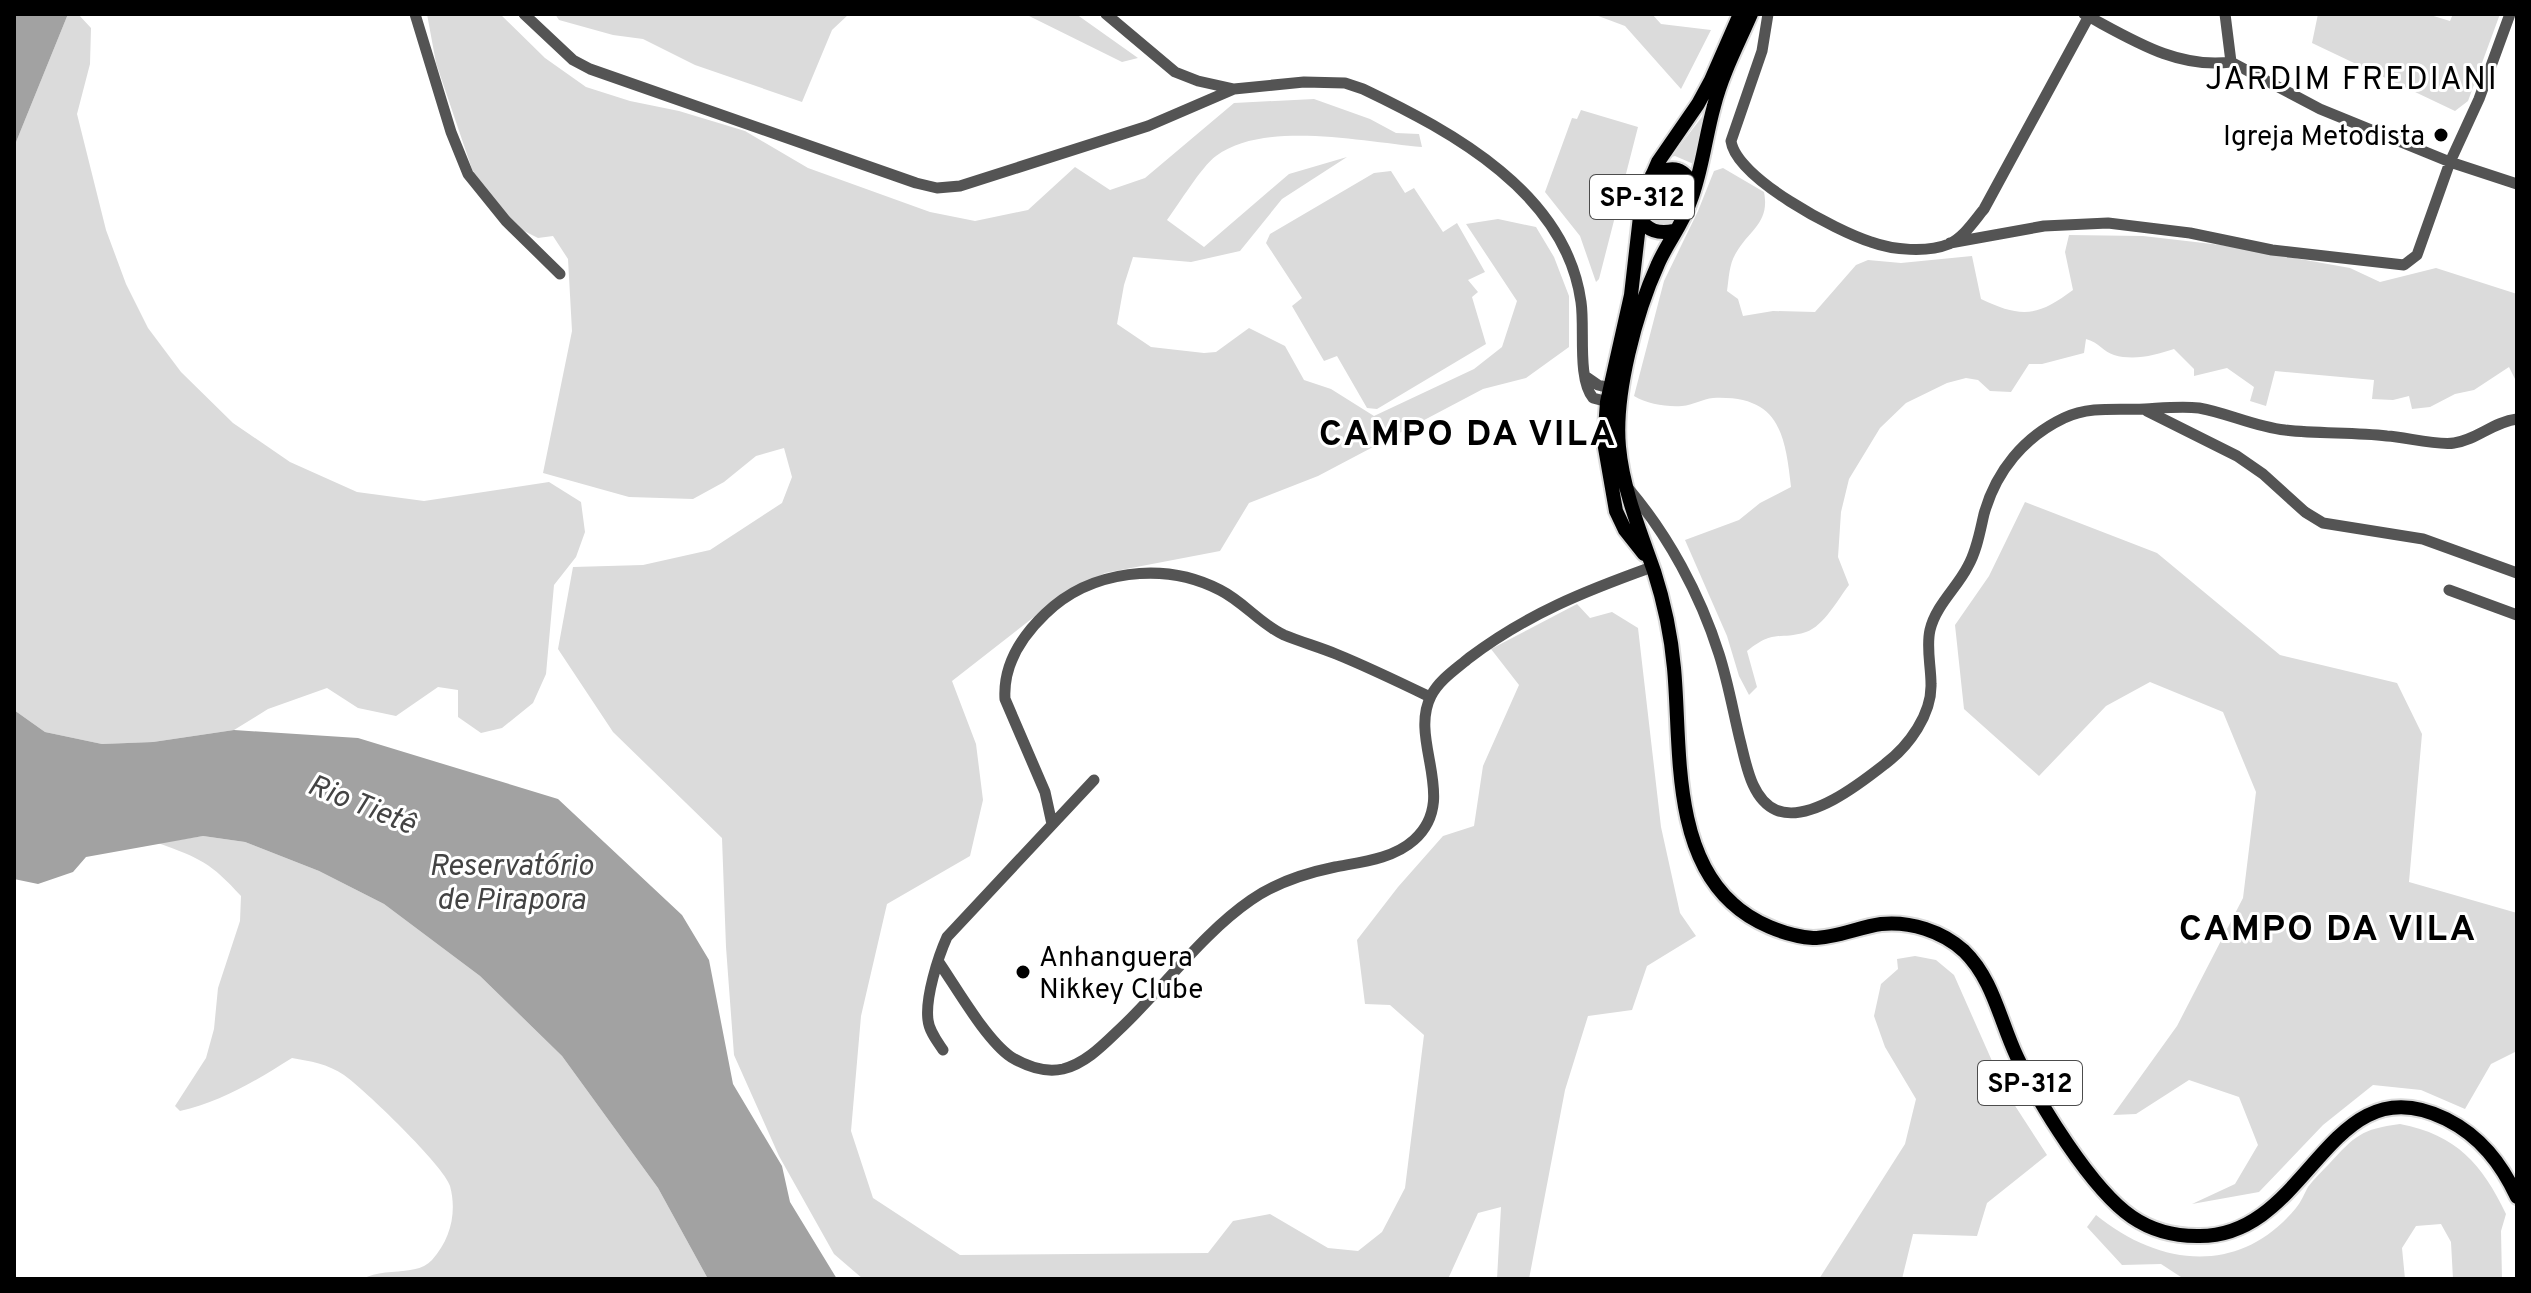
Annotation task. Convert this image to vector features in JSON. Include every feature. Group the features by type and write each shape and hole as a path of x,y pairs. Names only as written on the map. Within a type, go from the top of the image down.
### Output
{"main road":[{"name":"SP-312","path":"1740,14 1698,104 1646,186 1615,396 1625,485 1667,617 1685,809 1700,855 1720,890 1753,918 1795,934 1813,938 1883,924 1911,926 1946,937 1964,951 1976,964 1990,989 2017,1056 2055,1125 2098,1184 2131,1216 2149,1226 2179,1236 2208,1237 2247,1226 2267,1213 2292,1189 2356,1120 2370,1111 2396,1108 2437,1114 2485,1145 2501,1166 2517,1197"},
{"name":"SP-312","path":"1651,564 1625,530 1616,511 1604,442 1649,284 1691,202 1714,103 1751,14"},
{"path":"1652,175 1677,168 1686,174 1694,189"},
{"path":"1639,218 1649,229 1664,233 1674,231"}],"street":[{"path":"415,14 446,118 468,174 506,221 560,274"},
{"path":"524,14 573,60 590,69 937,188 960,186 1148,126 1234,89 1304,82 1345,83 1363,89 1440,131 1512,181 1554,226 1575,276 1581,301 1588,393 1598,401 1615,396"},
{"path":"1106,14 1175,72 1234,89"},
{"path":"1768,14 1762,51 1731,141 1732,150 1768,188 1834,226 1871,243 1922,249 2044,226 2108,223 2190,233 2272,250 2404,265 2417,255 2450,162 2479,99 2510,14"},
{"path":"2225,14 2231,62"},
{"path":"1950,243 1969,228 1984,209 2087,15 2160,54 2202,63 2231,62 2320,109 2450,162 2517,184"},
{"path":"1606,466 1654,518 1709,626 1720,656 1749,774 1760,796 1776,810 1794,812 1811,809 1856,788 1892,759 1921,721 1931,696 1929,645 1932,623 1971,561 1993,488 2012,457 2052,425 2080,411 2196,408 2280,430 2373,434 2455,443 2495,424 2517,419"},
{"path":"2143,409 2237,456 2263,474 2295,505 2323,523 2423,539 2517,573"},
{"path":"938,961 993,1040 1009,1056 1046,1070 1062,1069 1077,1063 1105,1043 1221,925 1249,901 1280,883 1363,862 1399,850 1413,841 1423,830 1435,788 1424,724 1430,697 1451,673 1503,633 1562,600 1651,564"},
{"path":"1052,824 1045,792 1005,699 1004,685 1008,669 1031,628 1056,603 1085,586 1117,576 1144,573 1172,574 1199,581 1221,590 1284,635 1358,663 1430,697"},
{"path":"2449,590 2517,615"},
{"path":"943,1050 930,1029 928,1019 938,961 947,937 1094,780"}],"shaded area":[{"path":"68,14 78,14 91,28 90,64 77,114 106,230 126,284 148,328 181,372 233,423 290,462 357,492 424,501 549,482 581,502 585,532 576,557 554,585 546,674 533,703 502,728 481,733 458,717 458,690 438,687 396,716 358,708 327,688 268,709 234,730 153,742 102,744 45,732 14,710 14,147"},
{"path":"427,14 500,14 545,58 586,87 745,131 808,168 930,212 975,221 1028,210 1075,167 1110,190 1145,178 1234,103 1314,99 1370,119 1396,133 1419,134 1422,147 1344,138 1287,136 1236,145 1216,156 1167,220 1204,247 1289,174 1347,157 1282,199 1240,251 1191,262 1133,257 1117,324 1151,347 1204,353 1216,352 1249,328 1285,346 1304,380 1331,389 1374,416 1474,369 1502,347 1517,301 1466,224 1498,219 1536,227 1554,257 1569,296 1569,347 1526,378 1483,389 1318,476 1249,503 1220,551 1105,573 1062,595 952,681 976,744 983,800 970,856 887,904 861,1016 851,1131 873,1198 960,1255 1208,1253 1233,1221 1270,1214 1328,1248 1358,1251 1382,1232 1405,1188 1424,1035 1390,1005 1365,1004 1357,940 1443,836 1474,826 1483,766 1519,685 1491,649 1577,604 1590,618 1612,612 1638,628 1661,827 1680,913 1696,936 1647,966 1632,1010 1588,1016 1565,1090 1529,1279 1497,1279 1501,1207 1478,1213 1448,1279 863,1279 834,1254 779,1156 734,1055 722,838 613,732 558,649 573,567 643,565 710,550 782,503 792,477 784,448 756,456 724,482 693,499 629,497 543,473 572,331 568,259 553,236 538,238 518,228 474,175 436,63"},
{"path":"555,14 849,14 832,30 802,102 695,65 643,39 613,35 559,20"},
{"path":"1025,14 1076,14 1138,58 1122,62"},
{"path":"1593,14 1652,14 1661,24 1711,30 1681,89 1625,26"},
{"path":"2318,14 2427,14 2450,21 2453,14 2500,14 2468,101 2455,111 2312,43"},
{"path":"1708,109 1696,165 1671,157"},
{"path":"1581,110 1638,127 1596,282 1580,236 1545,192 1572,118 1577,119"},
{"path":"1723,168 1764,192 1761,219 1736,253 1730,271 1727,291 1738,299 1743,316 1773,311 1815,312 1856,265 1868,260 1901,263 1972,256 1981,299 2018,312 2039,310 2073,290 2065,252 2069,235 2143,236 2221,245 2350,268 2380,282 2436,268 2517,294 2517,383 2509,367 2474,390 2455,394 2430,407 2412,409 2409,396 2393,400 2372,399 2374,380 2275,371 2266,406 2250,401 2254,387 2227,368 2194,376 2194,369 2174,349 2145,356 2122,357 2110,354 2086,339 2084,353 2042,364 2029,364 2011,392 1990,391 1978,380 1966,378 1947,383 1906,403 1880,428 1849,479 1841,512 1838,557 1849,585 1813,629 1771,637 1747,651 1757,687 1749,695 1685,540 1739,520 1760,503 1791,487 1781,434 1765,411 1752,403 1713,398 1670,406 1634,396 1664,281 1714,171"},
{"path":"1391,171 1405,193 1414,188 1443,232 1457,223 1485,272 1468,280 1478,292 1472,297 1486,344 1377,409 1367,408 1337,356 1324,361 1292,306 1302,298 1266,243 1270,234 1374,173"},
{"path":"1674,171 1689,191 1675,222 1664,227 1652,223 1650,200 1656,185"},
{"path":"2025,502 2157,553 2280,655 2397,683 2422,734 2409,882 2517,913 2517,1051 2491,1064 2465,1109 2421,1090 2373,1085 2323,1125 2259,1192 2192,1204 2235,1184 2258,1145 2239,1097 2189,1080 2136,1114 2113,1115 2177,1026 2243,898 2256,792 2223,712 2150,682 2106,706 2039,776 1964,709 1955,625 1989,576"},
{"path":"203,836 245,842 319,871 384,904 480,976 562,1056 658,1188 708,1279 363,1279 426,1265 444,1243 451,1225 453,1206 445,1176 368,1095 332,1068 292,1058 210,1102 180,1111 175,1106 206,1058 214,1029 218,988 240,921 241,896 221,876 195,858 158,843"},
{"path":"1915,956 1936,960 1954,975 2010,1098 2047,1155 1987,1203 1977,1236 1913,1234 1902,1279 1819,1279 1905,1144 1916,1099 1885,1047 1874,1016 1881,984 1898,969 1897,959"},
{"path":"2400,1124 2420,1129 2452,1144 2477,1166 2487,1180 2506,1214 2501,1231 2502,1279 2453,1279 2451,1242 2441,1224 2416,1226 2402,1248 2405,1279 2184,1279 2161,1264 2122,1265 2087,1227 2096,1215 2146,1245 2173,1254 2225,1254 2250,1245 2274,1230 2296,1208 2313,1181 2353,1140 2367,1131"}],"water":[{"path":"14,14 68,14 14,147"},
{"name":"Reservatório de Pirapora","path":"14,710 45,732 102,744 153,742 234,730 358,738 558,799 682,915 709,960 733,1084 782,1166 790,1202 837,1279 708,1279 658,1188 562,1056 480,976 384,904 319,871 245,842 203,836 86,857 73,872 38,884 14,879"}],"place":[{"name":"Igreja Metodista","path":"2441,135"},
{"name":"Anhanguera Nikkey Clube","path":"1023,972"}],"district":[{"name":"JARDIM FREDIANI","path":"2352,78"},
{"name":"CAMPO DA VILA","path":"1468,432"},
{"name":"CAMPO DA VILA","path":"2328,927"}],"water label":[{"name":"Rio Tietê","path":"362,804"}]}
